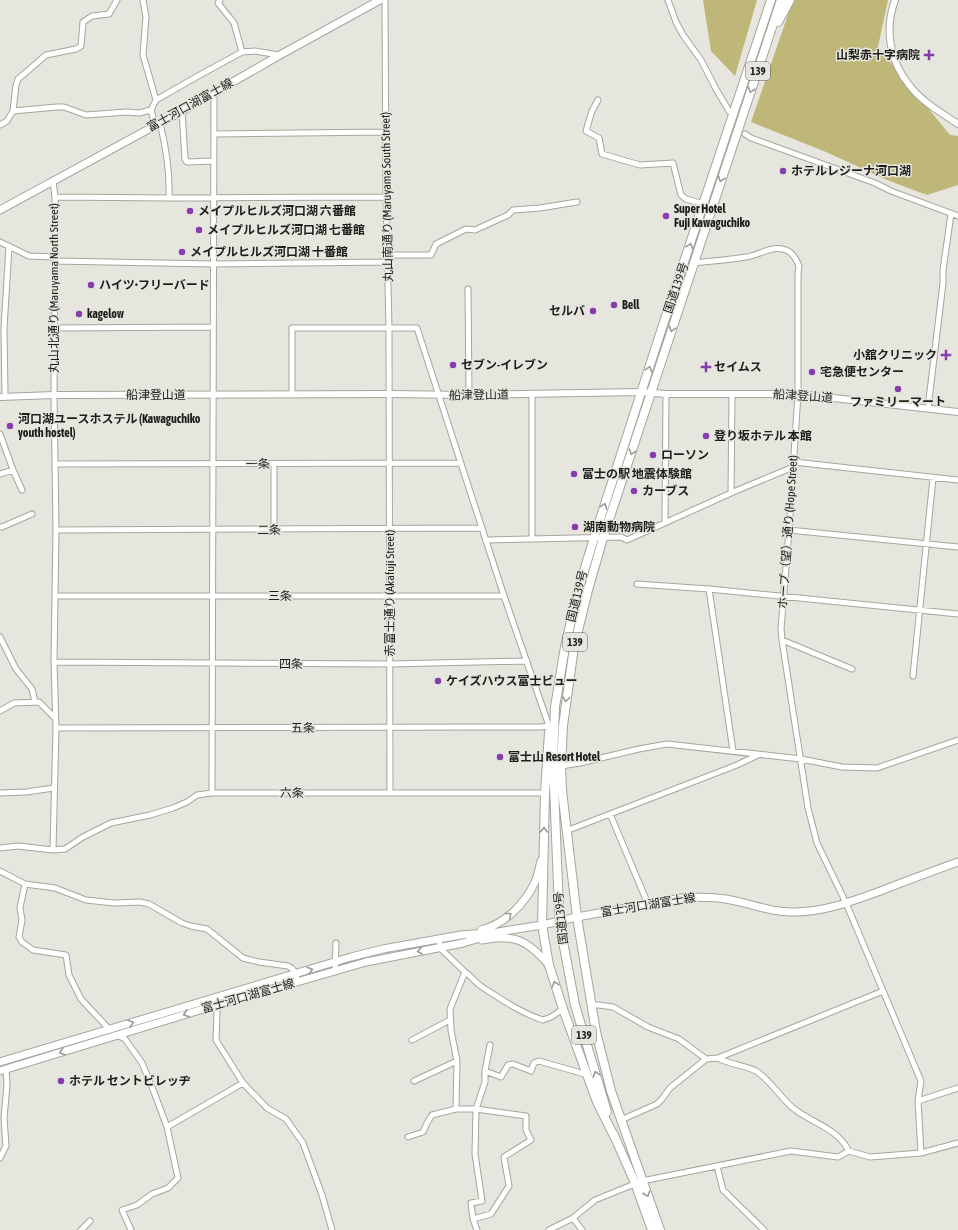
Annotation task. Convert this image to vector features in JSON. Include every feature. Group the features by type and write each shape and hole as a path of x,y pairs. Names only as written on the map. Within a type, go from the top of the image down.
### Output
{"highway":[{"path":"759,36 766,0"},
{"name":"国道139号","path":"660,1230 639,1182 615,1138 575,1005 561,931 559,910 553,762 555,707 565,647 578,591 594,538 771,0"},
{"name":"国道139号","path":"652,1230 607,1076 596,1032 577,917 566,831 561,766 563,726 574,647 603,538 781,0"},
{"path":"768,40 790,0"},
{"path":"555,707 549,726 545,793 542,925 549,965 562,1009 597,1102 615,1138"}],"main road":[{"name":"富士河口湖富士線","path":"0,210 182,111 380,0"},
{"path":"461,935 496,925 512,914 525,899 536,881 543,855"},
{"name":"富士河口湖富士線","path":"0,1062 383,949 461,935 498,932 542,925 577,917 687,897 727,899 762,909 795,912 817,910 846,903 958,862"},
{"name":"富士河口湖富士線","path":"3,1070 335,971 384,958 463,943 498,932"},
{"path":"463,943 501,937 520,940 535,950 549,965"}],"street":[{"path":"0,125 7,121 13,111 14,92 18,79 46,54 76,49 81,46 83,22 92,16 109,14 117,0"},
{"path":"143,0 146,17 143,54 156,100"},
{"path":"220,0 218,2 234,24 242,52"},
{"name":"丸山南通り (Maruyama South Street)","path":"385,0 386,197 390,328 389,394"},
{"path":"668,0 676,22 683,35 701,60 729,111"},
{"path":"895,0 892,8 889,28 891,49 899,70 910,87 958,124"},
{"path":"13,111 57,107 86,115 127,112 139,113 151,110 156,100 242,52 255,51 280,55"},
{"path":"212,794 212,264 214,198 214,93"},
{"path":"598,100 592,111 586,131 599,138 602,154 640,165 673,162 681,195 686,199 704,204"},
{"path":"151,110 164,136 168,168 169,198"},
{"path":"182,111 185,159 187,162 214,161"},
{"path":"214,134 386,132"},
{"path":"745,134 751,138 875,182 891,191 958,216"},
{"name":"丸山北通り (Maruyama North Street)","path":"52,850 56,728 54,662 56,530 54,395 55,197 53,181"},
{"path":"55,197 386,197"},
{"path":"387,255 430,255 436,244 466,229 475,230 508,215 513,210 540,208 577,202"},
{"path":"928,408 943,283 943,270 952,214"},
{"path":"0,242 29,256 55,259 212,264 388,262"},
{"path":"2,397 9,246"},
{"name":"ホープ（望）通り (Hope Street)","path":"693,263 748,257 771,249 781,248 788,250 799,266 798,394 783,597 781,629 782,640 808,808 817,843 846,903 921,1081 918,1101 920,1153"},
{"path":"468,289 469,395"},
{"path":"54,328 213,327"},
{"path":"292,394 292,328 417,328 504,596 549,726"},
{"name":"船津登山道","path":"2,397 54,395 212,394 469,395 642,392 666,394 798,394 958,412"},
{"name":"赤富士通り (Akafuji Street)","path":"389,394 390,793"},
{"path":"532,394 532,538"},
{"path":"665,524 666,394"},
{"path":"731,493 732,394"},
{"path":"0,434 22,490"},
{"name":"一条","path":"55,464 212,465 461,463"},
{"path":"274,464 274,530"},
{"path":"487,540 621,537 627,540 665,524 793,464 958,480"},
{"path":"0,474 13,470"},
{"path":"913,676 934,478"},
{"path":"0,527 32,514"},
{"name":"二条","path":"56,530 482,528"},
{"path":"789,530 958,547"},
{"path":"637,584 709,589 958,614"},
{"path":"709,589 733,751"},
{"name":"三条","path":"55,596 504,596"},
{"path":"0,637 16,670 32,689 35,702"},
{"path":"782,640 852,669"},
{"name":"四条","path":"54,662 390,664 527,661"},
{"path":"0,711 14,703 39,702 55,718"},
{"name":"五条","path":"56,728 390,728 549,726"},
{"path":"561,766 667,744 758,755 765,754 842,767 877,768 958,740"},
{"path":"566,831 737,765 758,755"},
{"path":"0,793 26,792 54,788"},
{"name":"六条","path":"0,848 18,846 65,850 83,838 111,823 150,815 173,808 197,795 545,793"},
{"path":"610,814 648,904"},
{"path":"0,871 25,884 55,888 86,900 114,903 140,902 149,904 182,923 206,929 243,958 292,967 298,982"},
{"path":"25,884 20,908 22,920 19,937 22,942 33,950 66,955 69,974 81,1000 108,1029 125,1039 142,1063 167,1127 178,1178 168,1188 152,1194 137,1205 122,1210 131,1230"},
{"path":"439,939 440,948 465,972 481,986 519,1009 542,1020 551,1017 562,1009"},
{"path":"335,971 336,943"},
{"path":"456,1108 457,1061 450,1020 450,1009 465,972"},
{"path":"621,1120 657,1104 670,1088 706,1059 718,1058 883,991"},
{"path":"592,1005 613,1008 648,1027 679,1039 706,1059"},
{"path":"215,1006 217,1012 216,1040 242,1083 267,1108 286,1119 303,1143 322,1195 332,1230"},
{"path":"412,1040 450,1020"},
{"path":"477,1230 473,1219 471,1203 482,1201 475,1154 476,1109 485,1082 485,1071 490,1046"},
{"path":"718,1058 756,1071 794,1109 822,1124 844,1142 849,1151"},
{"path":"414,1081 457,1061"},
{"path":"485,1071 501,1077 508,1065 513,1064 531,1071 534,1063 539,1061 588,1075"},
{"path":"0,1158 6,1146 4,1118 7,1085 3,1070"},
{"path":"167,1127 242,1083"},
{"path":"918,1101 958,1088"},
{"path":"408,1137 423,1132 432,1115 456,1108 476,1109 526,1116 526,1130 531,1140 504,1157 508,1186 491,1214 473,1219"},
{"path":"549,1230 573,1218 595,1200 639,1182 791,1151 838,1157 849,1151 870,1157 920,1153 958,1143"},
{"path":"717,1166 723,1190 764,1230"},
{"path":"573,1218 582,1230"},
{"path":"81,1230 90,1222"}],"shaded area":[{"path":"703,0 757,0 735,76 711,51"},
{"path":"793,0 888,0 878,47 950,135 958,136 958,185 927,195 887,180 826,152 751,122"}],"place":[{"name":"山梨赤十字病院","path":"929,55"},
{"name":"ホテルレジーナ河口湖","path":"783,171"},
{"name":"メイプルヒルズ河口湖 六番館","path":"190,211"},
{"name":"Super Hotel Fuji Kawaguchiko","path":"666,216"},
{"name":"メイプルヒルズ河口湖 七番館","path":"199,230"},
{"name":"メイプルヒルズ河口湖 十番館","path":"182,252"},
{"name":"ハイツ•フリーバード","path":"91,285"},
{"name":"Bell","path":"614,305"},
{"name":"セルバ","path":"593,311"},
{"name":"kagelow","path":"79,314"},
{"name":"小舘クリニック","path":"946,355"},
{"name":"セブン-イレブン","path":"453,365"},
{"name":"セイムス","path":"706,367"},
{"name":"宅急便センター","path":"812,372"},
{"name":"ファミリーマート","path":"898,389"},
{"name":"河口湖ユースホステル (Kawaguchiko youth hostel)","path":"10,426"},
{"name":"登り坂ホテル 本館","path":"706,436"},
{"name":"ローソン","path":"653,455"},
{"name":"富士の駅 地震体験館","path":"574,474"},
{"name":"カーブス","path":"634,491"},
{"name":"湖南動物病院","path":"575,527"},
{"name":"ケイズハウス富士ビュー","path":"438,681"},
{"name":"富士山 Resort Hotel","path":"500,757"},
{"name":"ホテル セントビレッヂ","path":"61,1081"}]}
